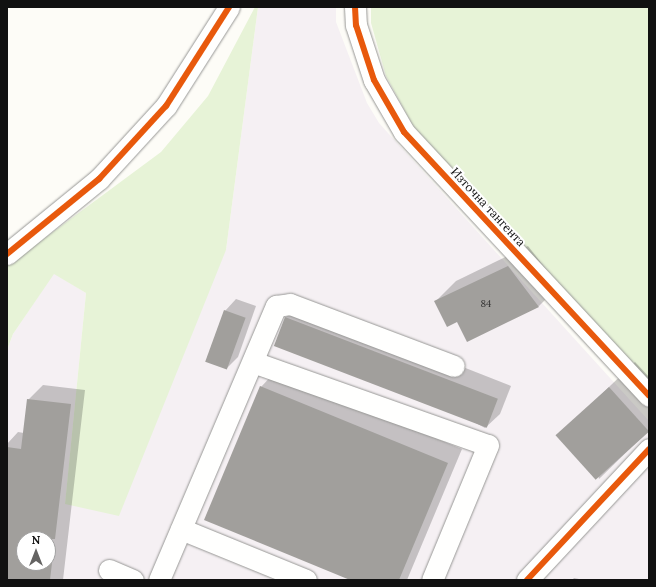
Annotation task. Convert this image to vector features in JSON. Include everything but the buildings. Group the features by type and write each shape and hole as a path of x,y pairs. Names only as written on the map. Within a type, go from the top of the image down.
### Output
{"street":[{"path":"7,254 99,179 166,106 229,7"},
{"name":"Източна тангента","path":"355,7 356,25 374,80 404,132 649,396"},
{"path":"159,580 276,306 282,303 290,304 454,366"},
{"path":"253,362 488,445 432,580"},
{"path":"527,580 649,449"},
{"path":"181,529 306,580"},
{"path":"109,570 133,580"}],"shaded area":[{"path":"258,7 336,7 336,22 367,103 379,123 649,421 649,580 7,580 7,350 13,334 54,273 86,293 65,504 226,250"}],"green space":[{"path":"255,7 258,7 226,250 119,516 65,504 86,293 54,274 13,334 7,350 7,266 161,152 208,96"},
{"path":"371,7 649,7 649,384 413,126 386,76 371,23"}],"cycle path":[{"path":"7,254 99,179 166,106 229,7"},
{"path":"355,7 356,25 374,80 404,132 649,396"},
{"path":"527,580 649,449"}]}
